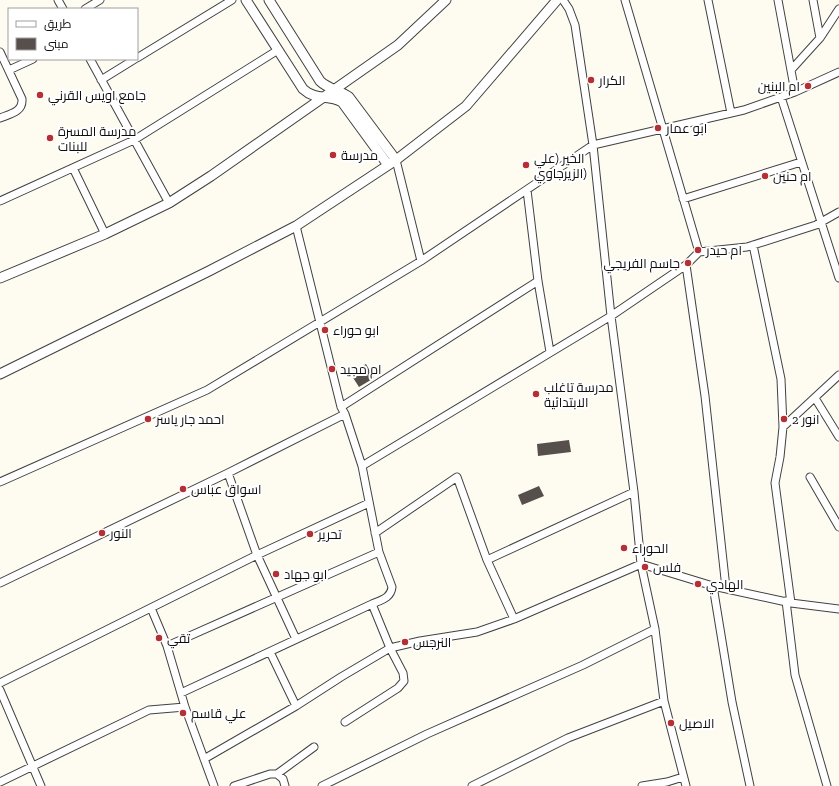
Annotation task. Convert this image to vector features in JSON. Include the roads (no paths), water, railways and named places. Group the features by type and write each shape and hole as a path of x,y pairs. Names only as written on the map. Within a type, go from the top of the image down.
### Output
{"street":[{"path":"87,8 100,0"},
{"path":"138,57 232,0"},
{"path":"246,0 303,88 314,96 334,98 346,105 392,163"},
{"path":"0,278 105,234 169,203 211,176 398,45 446,0"},
{"path":"0,374 209,271 296,226 392,163 466,106 557,0"},
{"path":"563,0 569,9 575,25 593,145 634,492 641,564 655,629 664,701 686,786"},
{"path":"625,0 699,252"},
{"path":"708,0 731,113"},
{"path":"778,0 795,92"},
{"path":"813,0 820,38"},
{"path":"272,1 320,81 329,88 344,94 352,101 392,163 421,261"},
{"path":"791,70 820,38 839,9"},
{"path":"0,201 134,140 278,50"},
{"path":"0,52 22,99 20,109 0,118"},
{"path":"9,70 31,60"},
{"path":"91,60 169,203"},
{"path":"101,80 133,60"},
{"path":"0,482 207,390 421,261 593,145 744,110 795,92 839,72"},
{"path":"781,97 839,278"},
{"path":"683,199 801,162"},
{"path":"74,168 105,234"},
{"path":"527,190 538,281 550,352"},
{"path":"362,466 612,316 686,265 699,252 753,245 820,222 839,212"},
{"path":"181,693 389,596 392,587 379,552 362,466 345,414 341,407 296,226"},
{"path":"753,245 781,379 783,427 780,457 775,483 789,602 795,675 827,786"},
{"path":"686,265 705,396 726,588"},
{"path":"341,407 538,281"},
{"path":"783,427 839,375"},
{"path":"815,398 839,437"},
{"path":"0,583 228,473 345,414"},
{"path":"228,473 256,555 296,639"},
{"path":"375,533 457,477 487,560 514,619"},
{"path":"810,477 839,527"},
{"path":"487,560 634,492"},
{"path":"0,683 256,555 369,503"},
{"path":"167,646 379,552"},
{"path":"204,759 296,706 390,648 420,641 477,632 514,619 641,564 713,586 789,602 839,609"},
{"path":"713,586 732,702 750,786"},
{"path":"345,722 398,688 404,681 403,673 390,648 372,604"},
{"path":"150,608 167,646 184,707 214,786"},
{"path":"322,786 427,734 576,668 655,629"},
{"path":"270,652 296,706"},
{"path":"0,690 41,786"},
{"path":"472,786 568,738 664,701"},
{"path":"0,782 149,710 184,707"},
{"path":"234,786 270,774 277,774 314,748"},
{"path":"277,774 283,779 285,786"},
{"path":"642,786 667,784 683,777"}],"place":[{"name":"الكرار","path":"591,80"},
{"name":"ام البنين","path":"808,86"},
{"name":"جامع اويس القرني","path":"40,95"},
{"name":"ابو عمار","path":"658,128"},
{"name":"مدرسة المسرة للبنات","path":"50,138"},
{"name":"مدرسة","path":"333,155"},
{"name":"الخير (علي الزيرجاوي)","path":"526,165"},
{"name":"ام حنين","path":"765,176"},
{"name":"ام حيدر","path":"698,250"},
{"name":"جاسم الفريجي","path":"688,263"},
{"name":"ابو حوراء","path":"325,330"},
{"name":"ام مجيد","path":"332,369"},
{"name":"مدرسة تاغلب الابتدائية","path":"536,394"},
{"name":"احمد جار ياسر","path":"148,419"},
{"name":"انور 2","path":"784,419"},
{"name":"اسواق عباس","path":"183,489"},
{"name":"النور","path":"102,533"},
{"name":"تحرير","path":"310,534"},
{"name":"الحوراء","path":"624,548"},
{"name":"فلس","path":"645,567"},
{"name":"ابو جهاد","path":"276,574"},
{"name":"الهادي","path":"698,584"},
{"name":"تقي","path":"159,638"},
{"name":"النرجس","path":"405,642"},
{"name":"علي قاسم","path":"183,713"},
{"name":"الاصيل","path":"671,723"}]}
